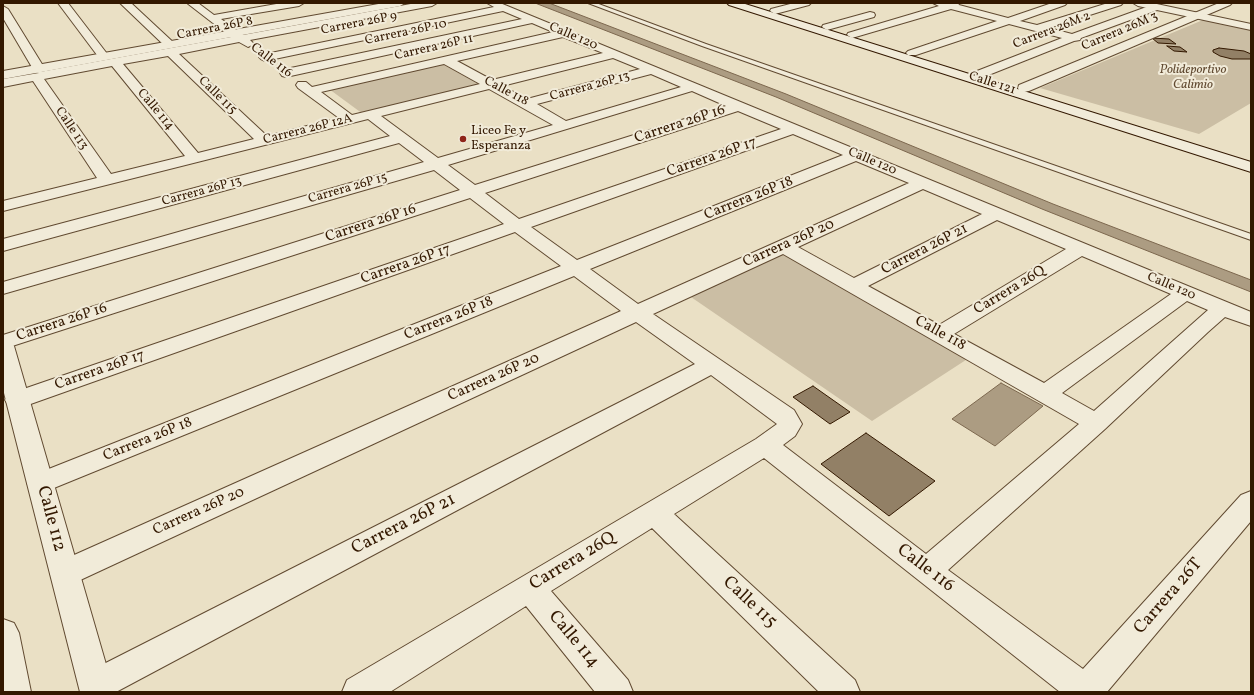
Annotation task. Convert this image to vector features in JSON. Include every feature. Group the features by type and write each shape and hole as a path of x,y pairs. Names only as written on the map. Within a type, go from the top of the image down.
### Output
{"street":[{"path":"3,4 14,3"},
{"name":"Calle 114","path":"63,3 194,158"},
{"name":"Calle 115","path":"125,3 264,141"},
{"path":"212,18 299,3"},
{"name":"Carrera 26P 8","path":"237,36 370,5 400,3"},
{"name":"Carrera 26P 8","path":"3,76 38,73 237,36 432,3"},
{"name":"Calle 121","path":"732,3 1251,167"},
{"name":"Calle 121","path":"749,3 1251,156"},
{"path":"775,11 806,3"},
{"path":"938,3 1088,41"},
{"path":"852,35 962,3"},
{"path":"912,53 1062,3"},
{"path":"1038,28 1118,3"},
{"path":"1138,3 1251,27"},
{"name":"Carrera 26M 3","path":"1024,88 1227,3"},
{"path":"195,5 210,4"},
{"name":"Calle 116","path":"195,5 350,120"},
{"path":"310,6 328,16"},
{"name":"Calle 120","path":"499,6 1251,320"},
{"name":"Carrera 26P 9","path":"265,57 499,6"},
{"path":"981,14 1003,7"},
{"name":"Carrera 26M 2","path":"980,74 1073,37 1156,7"},
{"name":"Calle 113","path":"3,9 38,73 107,180"},
{"path":"827,27 877,13"},
{"name":"Carrera 26P 10","path":"286,73 533,20"},
{"name":"Carrera 26P 11","path":"310,91 564,33"},
{"path":"461,67 582,40"},
{"path":"1103,45 1118,48"},
{"name":"Carrera 26P 12A","path":"3,206 614,54"},
{"name":"Calle 118","path":"446,60 527,103 564,125"},
{"name":"Carrera 26P 13","path":"527,103 652,70"},
{"name":"Carrera 26P 8","path":"3,83 38,73"},
{"name":"Carrera 26P 15","path":"3,288 436,164 693,87"},
{"name":"Carrera 26P 16","path":"3,342 739,106"},
{"path":"370,114 518,226 638,313 785,416 790,424 776,438"},
{"name":"Carrera 26P 17","path":"18,400 794,129"},
{"name":"Carrera 26P 13","path":"3,245 400,138"},
{"name":"Carrera 26P 18","path":"40,483 857,155"},
{"name":"Carrera 26P 20","path":"65,573 922,183"},
{"name":"Carrera 26P 21","path":"854,286 996,214"},
{"name":"Calle 118","path":"783,246 1096,422"},
{"name":"Carrera 26Q","path":"940,333 1080,249"},
{"path":"1046,393 1185,293"},
{"path":"927,571 1223,308"},
{"name":"Calle 112","path":"3,346 96,688"},
{"name":"Carrera 26P 21","path":"96,688 712,365"},
{"name":"Calle 116","path":"776,438 927,571 1086,692"},
{"name":"Carrera 26Q","path":"379,687 530,588 776,438"},
{"name":"Carrera 26T","path":"1086,692 1251,502"},
{"name":"Calle 115","path":"654,513 843,692"},
{"name":"Calle 114","path":"530,588 616,692"},
{"path":"3,633 14,692"}],"lane":[{"path":"591,3 712,48 1251,237"}],"green space":[{"name":"Polideportivo Calimio","path":"1203,20 1251,30 1251,103 1199,134 1040,88"},
{"path":"445,63 484,84 363,114 329,89"},
{"path":"786,250 972,356 872,421 688,295"}],"shaded area":[{"path":"535,3 549,3 786,94 1053,204 1251,280 1251,292 1042,209 776,97"},
{"path":"1001,383 1043,406 995,446 952,419"}],"building":[{"path":"1152,38 1169,39 1176,44 1158,43"},
{"path":"1167,46 1180,47 1187,52 1174,51"},
{"path":"1219,48 1244,51 1251,54 1251,59 1232,59 1220,56 1213,52 1213,50"},
{"path":"813,386 850,412 830,424 793,397"},
{"path":"866,433 935,481 889,516 821,464"}],"place":[{"name":"Liceo Fe y Esperanza","path":"463,139"}]}
